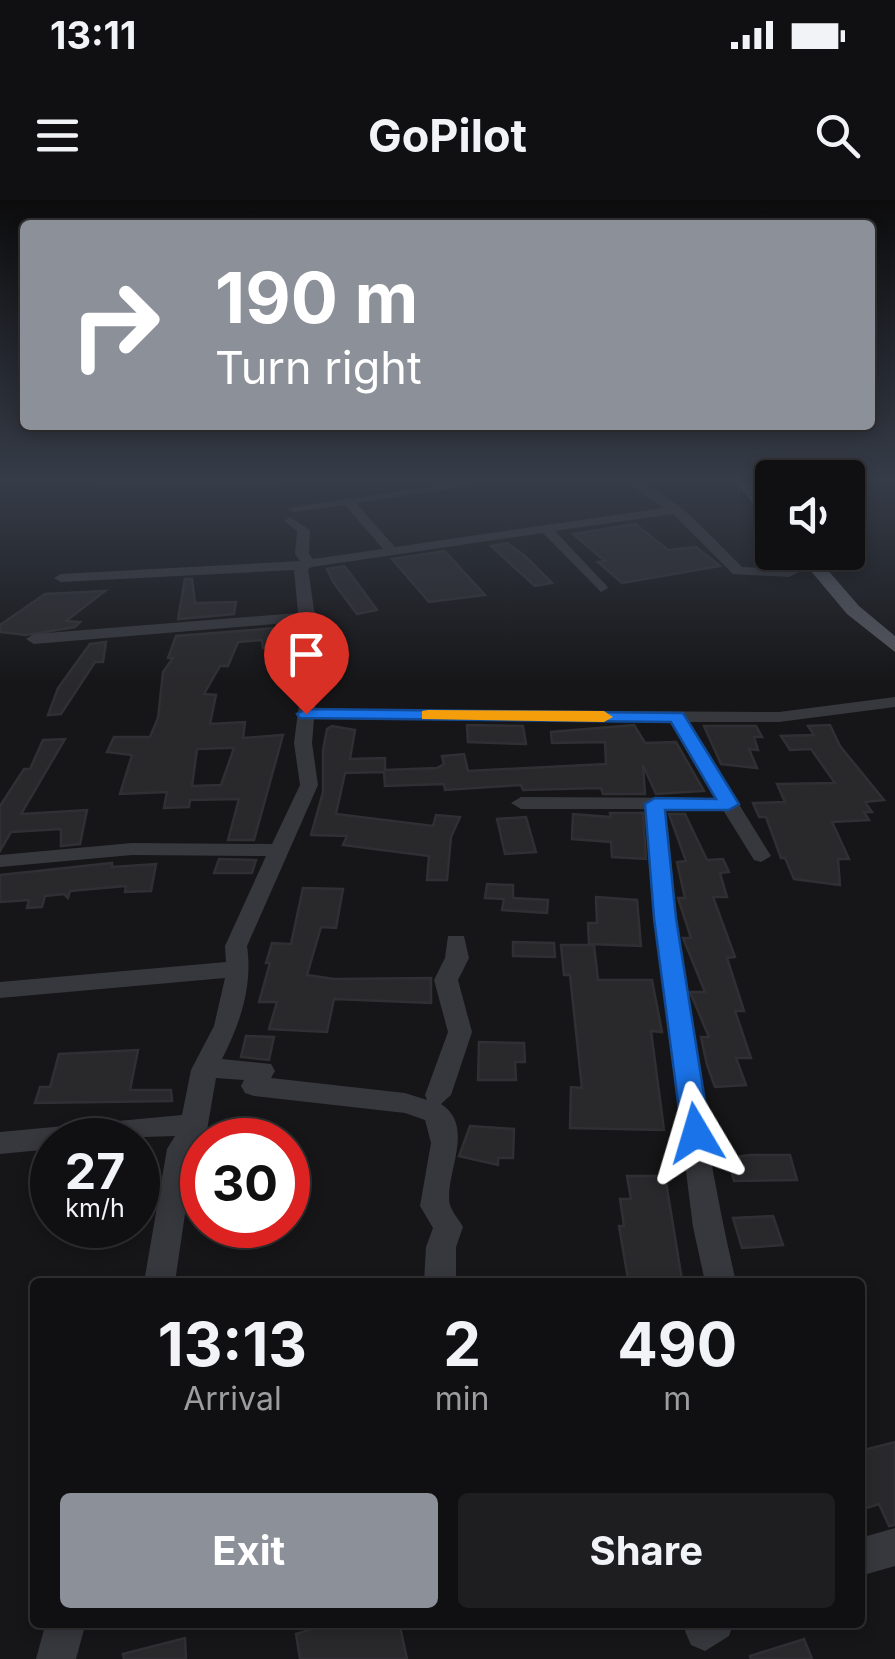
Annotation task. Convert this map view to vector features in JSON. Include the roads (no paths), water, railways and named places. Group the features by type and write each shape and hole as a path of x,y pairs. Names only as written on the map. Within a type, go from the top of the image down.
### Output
{"main road":[{"path":"818,570 853,610 895,646"}],"street":[{"path":"302,548 309,563"},
{"path":"61,578 309,563 404,548"},
{"path":"564,548 601,588"},
{"path":"715,548 738,571 792,570"},
{"path":"195,1118 205,1068 226,1026 238,970 236,946 309,785 303,743 308,696 302,672 316,644 304,617 307,606 301,568 309,563"},
{"path":"34,639 304,617"},
{"path":"306,714 780,717 895,702"},
{"path":"677,717 761,856"},
{"path":"522,803 729,804"},
{"path":"655,804 665,918 708,1227 719,1278"},
{"path":"0,862 132,849 282,850"},
{"path":"440,1278 448,1227 436,1206 445,1142 433,1104 460,1032 446,980 457,958 456,940"},
{"path":"0,990 238,970"},
{"path":"205,1068 262,1072 254,1086 433,1104"},
{"path":"0,1142 180,1125"},
{"path":"160,1278 180,1155"},
{"path":"865,1556 895,1547"},
{"path":"56,1659 64,1628"}]}
